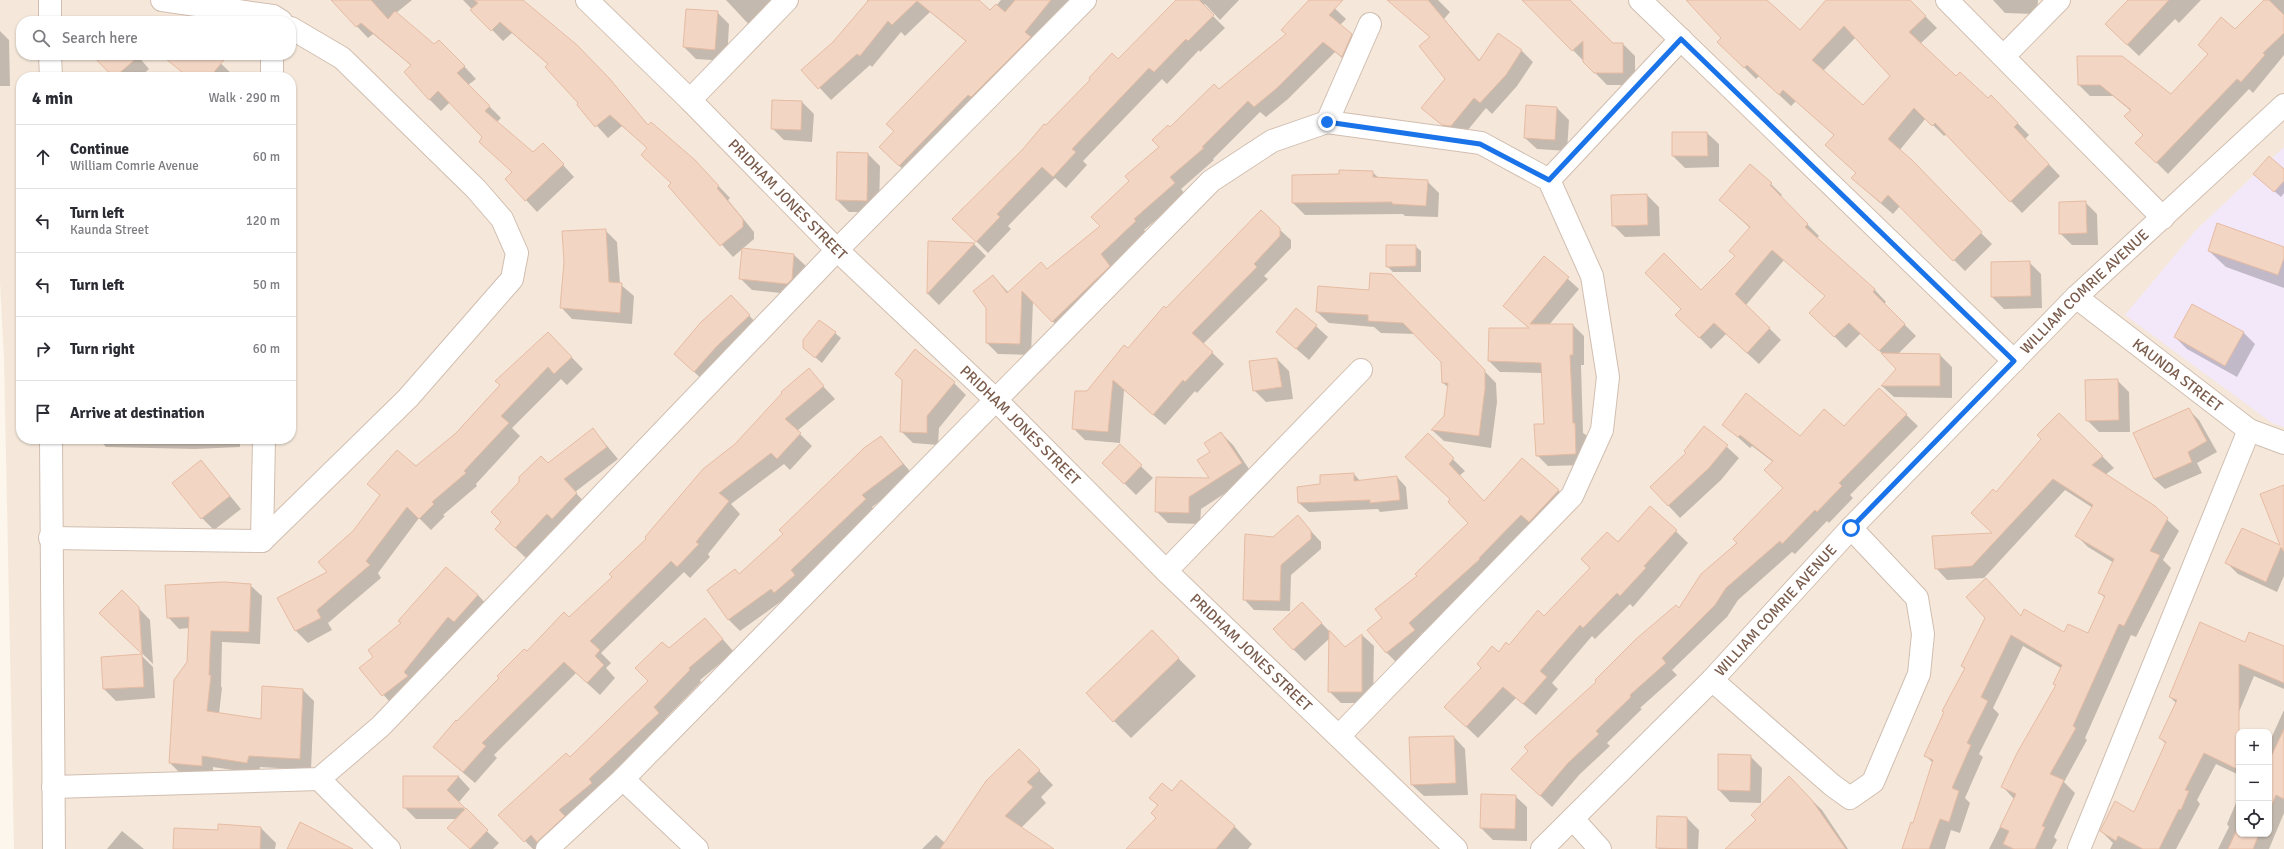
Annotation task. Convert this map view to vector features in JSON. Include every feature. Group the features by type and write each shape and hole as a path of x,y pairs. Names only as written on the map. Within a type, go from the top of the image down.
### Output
{"street":[{"path":"50,0 50,16"},
{"path":"162,0 251,16"},
{"name":"PRIDHAM JONES STREET","path":"586,0 690,100 837,250 997,400 1166,571 1456,849"},
{"path":"690,100 787,0"},
{"path":"53,786 319,779 381,726 837,250 1085,0"},
{"path":"1640,0 2014,361"},
{"path":"1947,0 2004,56 2162,218"},
{"path":"2004,56 2059,0"},
{"path":"1327,122 1370,24"},
{"path":"50,538 262,541 408,398 512,278 517,253 502,219 476,188 342,58 296,31"},
{"path":"1549,180 1681,39"},
{"path":"50,60 50,72"},
{"path":"272,60 272,72"},
{"name":"WILLIAM COMRIE AVENUE","path":"1542,849 1712,680 1851,528 2076,297 2284,105"},
{"path":"547,849 623,778 997,400 1211,181 1272,141 1327,122 1480,144 1549,180 1592,276 1608,377 1602,430 1572,496 1339,736"},
{"name":"KAUNDA STREET","path":"2076,297 2249,430 2284,443"},
{"path":"1166,571 1361,370"},
{"path":"2079,849 2249,430"},
{"path":"51,444 50,538 54,849"},
{"path":"262,541 264,444"},
{"path":"1712,680 1832,785 1850,798 1873,782 1919,674 1923,634 1916,598 1851,528"},
{"path":"623,778 697,849"},
{"path":"319,779 389,849"},
{"path":"1572,819 1600,849"}],"shaded area":[{"path":"0,0 2284,0 2284,849 14,849 4,359 0,282"},
{"path":"2284,147 2284,427 2272,423 2125,315 2196,230"}],"building":[{"path":"331,0 371,0 388,19 395,11 434,44 439,40 465,66 457,73 490,106 485,111 533,152 543,143 564,164 525,201 505,179 512,172 479,142 482,137 438,91 429,100 404,72 411,65 361,23 356,27"},
{"path":"474,0 523,0 577,45 609,78 648,125 651,122 695,160 719,186 717,188 743,219 743,227 720,246 668,186 671,183 641,155 647,148 610,115 595,127 577,105 578,103 545,67 548,64 500,22 491,31 470,10 478,3"},
{"path":"867,0 979,0 990,10 996,4 1005,12 1015,0 1051,0 1025,32 1031,37 971,97 968,95 899,166 879,147 894,131 886,124 966,41 917,1 892,25 888,21 860,56 857,54 818,89 801,70 833,42 868,1"},
{"path":"1176,0 1199,0 1214,15 1188,41 1186,39 1154,72 1149,68 1072,149 1076,152 1053,177 1042,167 997,214 1000,217 976,242 952,219 1023,149 1044,124 1046,125 1090,80 1089,78 1112,53 1118,59"},
{"path":"1309,0 1343,0 1329,15 1352,34 1342,57 1323,42 1277,88 1254,107 1248,101 1202,147 1204,148 1170,177 1175,183 1134,219 1136,221 1101,254 1110,266 1052,322 1022,291 1020,344 986,343 986,308 973,291 993,275 1007,293 1041,262 1047,269 1100,226 1091,217 1129,181 1125,176 1159,147 1152,140 1168,125 1170,127 1214,84 1219,89 1286,34 1281,30"},
{"path":"1387,0 1428,0 1479,61 1498,33 1522,50 1506,75 1480,103 1474,98 1451,126 1442,125 1421,108 1445,79 1419,46 1430,37"},
{"path":"1522,0 1570,0 1613,43 1623,43 1623,73 1594,73 1583,62 1583,41 1572,51"},
{"path":"1686,0 1767,0 1800,30 1826,0 1910,0 1926,16 1909,32 1956,76 1960,72 1988,98 1991,95 2018,123 2014,127 2049,164 2010,202 1935,123 1932,126 1914,108 1888,139 1912,160 1982,232 1953,261 1888,195 1881,203 1851,178 1856,173 1825,145 1834,135 1783,90 1779,95 1747,65 1744,68 1717,42 1721,38","holes":["1844,26 1890,76 1863,105 1812,60"]},
{"path":"2128,0 2169,0 2127,45 2105,24"},
{"path":"2264,0 2269,0 2284,15 2284,33 2263,53 2265,55 2241,82 2237,79 2156,163 2135,143 2143,135 2124,116 2131,110 2100,85 2078,85 2077,56 2122,56 2171,94 2208,54 2198,45 2221,17 2235,29"},
{"path":"686,9 718,11 715,50 683,47"},
{"path":"97,60 134,60 121,72 108,72"},
{"path":"167,60 224,60 214,72 182,72"},
{"path":"772,100 802,101 801,130 771,129"},
{"path":"1526,105 1557,107 1555,140 1524,138"},
{"path":"1672,132 1707,132 1708,156 1672,156"},
{"path":"837,152 868,153 867,201 836,200"},
{"path":"2269,156 2284,169 2284,181 2274,192 2253,174"},
{"path":"1750,164 1772,183 1770,185 1808,224 1805,227 1875,289 1873,292 1905,324 1879,351 1849,323 1834,337 1809,313 1825,296 1772,250 1735,294 1770,328 1747,353 1714,323 1699,338 1675,315 1681,309 1645,273 1664,253 1701,290 1735,256 1729,251 1750,227 1719,200"},
{"path":"1339,170 1373,171 1373,177 1428,180 1426,206 1392,204 1392,202 1292,203 1292,175 1339,174"},
{"path":"1647,194 1648,225 1612,226 1611,195"},
{"path":"2086,201 2087,233 2059,234 2059,202"},
{"path":"1261,210 1280,228 1280,236 1254,264 1257,267 1192,333 1213,352 1185,382 1183,380 1153,415 1113,380 1108,432 1072,429 1075,391 1087,391 1124,345 1128,348 1164,306 1166,308"},
{"path":"2217,223 2284,247 2284,258 2278,275 2208,251"},
{"path":"606,229 609,282 622,283 620,313 560,308 564,262 562,231"},
{"path":"928,241 975,243 927,294"},
{"path":"1386,245 1416,245 1416,266 1386,267"},
{"path":"742,248 794,254 792,279 787,284 739,279"},
{"path":"1544,256 1569,277 1530,324 1573,324 1573,355 1570,355 1576,454 1536,456 1534,424 1544,424 1541,363 1488,361 1489,328 1529,328 1503,306"},
{"path":"2030,261 2031,296 1991,297 1991,262"},
{"path":"1370,273 1391,274 1485,370 1485,389 1479,436 1431,430 1444,416 1448,383 1442,383 1441,362 1403,323 1368,321 1368,315 1316,312 1318,286 1369,290"},
{"path":"731,295 750,315 717,346 694,372 674,354 701,322"},
{"path":"2192,304 2244,332 2225,366 2174,337"},
{"path":"1296,308 1317,325 1296,349 1276,332"},
{"path":"819,320 836,332 815,358 803,348 803,340"},
{"path":"548,332 572,357 554,374 548,367 501,416 509,423 464,471 466,473 432,502 434,504 419,519 407,507 366,561 370,565 317,610 321,618 295,631 277,598 327,572 318,562 353,531 380,495 367,484 397,450 416,466 456,433 500,385 495,381"},
{"path":"915,349 955,382 927,416 927,433 900,432 902,380 895,374"},
{"path":"1881,353 1940,354 1940,386 1881,386 1896,369"},
{"path":"1277,358 1282,387 1253,391 1249,361"},
{"path":"809,368 824,386 785,419 801,433 777,459 771,453 719,493 729,501 696,542 699,544 677,567 671,561 590,641 600,650 595,656 604,665 587,683 564,662 482,743 486,746 463,772 433,747 456,720 457,721 499,678 497,676 524,649 527,651 564,612 569,617 612,577 609,574 646,539 645,537 703,469 735,444 782,393 781,392"},
{"path":"2118,379 2119,420 2086,421 2085,380"},
{"path":"1879,388 1907,414 1839,483 1842,486 1817,512 1815,510 1782,544 1780,541 1726,588 1715,605 1662,658 1666,663 1630,695 1631,697 1596,731 1599,734 1568,763 1540,796 1511,769 1528,751 1524,747 1596,682 1595,680 1636,639 1676,605 1679,608 1701,574 1737,543 1733,539 1783,488 1764,470 1773,461 1740,435 1738,437 1722,425 1746,393 1800,436 1824,409 1844,426"},
{"path":"2189,408 2207,441 2188,452 2192,462 2154,479 2133,433"},
{"path":"2059,413 2103,456 2092,465 2155,506 2168,518 2150,551 2160,555 2124,626 2119,624 2073,726 2076,728 2050,774 2064,780 2042,826 2045,827 2035,849 2014,849 2003,844 2009,831 2000,827 2016,794 2001,787 2017,753 2056,685 2053,684 2062,665 2011,635 1981,697 1988,701 1967,743 1971,745 1952,788 1959,791 1949,822 1940,819 1929,849 1902,849 1911,822 1913,823 1933,760 1924,756 1944,712 1942,711 1965,668 1961,666 1985,618 1966,597 1986,578 2021,616 2024,609 2064,632 2068,624 2088,633 2105,596 2098,593 2114,559 2075,536 2093,505 2053,479 1972,566 1935,569 1932,536 1992,533 1971,513 1993,489 1996,492 2041,439 2037,435"},
{"path":"1704,426 1728,445 1709,468 1668,506 1650,487 1686,453 1684,451"},
{"path":"593,428 607,447 564,479 577,493 552,519 547,514 515,548 495,529 501,522 491,512 519,482 519,477 541,456 548,463"},
{"path":"1221,432 1242,463 1189,497 1189,513 1155,512 1156,477 1209,478 1197,460 1210,452 1204,443"},
{"path":"1428,433 1454,458 1449,464 1484,501 1522,458 1559,490 1529,522 1521,515 1479,558 1480,559 1409,623 1415,630 1386,653 1367,630 1382,618 1375,609 1417,576 1415,574 1468,523 1448,502 1450,499 1405,457"},
{"path":"881,436 903,464 862,495 866,499 791,570 795,575 774,593 771,589 728,620 707,590 735,569 739,574 783,534 779,530 864,448"},
{"path":"1120,444 1142,465 1124,484 1102,463"},
{"path":"201,460 230,496 201,519 172,483"},
{"path":"1354,473 1354,481 1397,476 1400,500 1370,503 1370,500 1298,503 1297,487 1320,484 1320,475"},
{"path":"2284,485 2284,552 2281,547 2266,582 2225,563 2242,528 2280,545 2260,494"},
{"path":"1650,506 1677,530 1644,566 1646,568 1620,596 1617,593 1583,628 1580,625 1540,671 1547,677 1523,704 1503,687 1466,727 1444,707 1481,668 1477,664 1492,646 1499,652 1506,642 1509,645 1538,610 1544,616 1590,568 1581,559 1607,532 1618,542"},
{"path":"1298,515 1311,531 1311,539 1281,565 1280,601 1243,600 1245,534 1273,537"},
{"path":"446,567 478,595 454,622 448,617 404,672 408,676 382,696 359,668 373,657 368,650 401,623 398,621"},
{"path":"224,582 251,584 249,632 211,631 209,675 211,675 207,711 261,719 262,686 303,689 300,759 249,756 247,763 202,756 202,766 169,763 174,680 187,662 189,617 167,618 165,585"},
{"path":"122,590 139,607 142,654 99,613"},
{"path":"1302,602 1322,623 1293,650 1273,629"},
{"path":"705,618 723,639 689,668 690,670 654,707 659,713 589,779 592,783 559,810 565,816 537,842 531,835 524,842 498,815 566,753 570,757 648,681 635,668 662,642 669,648"},
{"path":"2200,622 2245,642 2249,632 2284,646 2284,683 2239,664 2239,729 2236,729 2236,769 2204,753 2185,790 2189,791 2181,810 2179,809 2159,849 2143,849 2118,836 2116,841 2100,831 2115,801 2134,812 2166,742 2159,738 2177,700 2169,697"},
{"path":"1152,630 1179,658 1113,722 1086,693"},
{"path":"1329,630 1345,647 1362,634 1362,692 1328,692"},
{"path":"142,654 144,687 103,689 101,657"},
{"path":"2284,729 2284,799 2276,795 2272,804 2272,765 2272,755"},
{"path":"1454,736 1456,783 1411,785 1409,737"},
{"path":"1019,749 1040,770 1027,782 1033,787 1005,816 1054,849 940,849 986,781"},
{"path":"1718,754 1751,755 1750,791 1718,790"},
{"path":"403,776 459,776 447,790 465,808 403,808"},
{"path":"1789,776 1811,799 1846,849 1725,849 1756,820 1751,815"},
{"path":"1181,780 1235,826 1216,849 1126,849 1156,818 1151,813 1158,805 1149,798 1162,783 1172,791"},
{"path":"1481,794 1516,795 1515,829 1480,828"},
{"path":"466,808 488,830 470,849 447,828"},
{"path":"1657,816 1687,817 1687,849 1656,848"},
{"path":"300,822 353,849 287,849"},
{"path":"218,824 261,827 260,849 173,849 174,828 218,830"},
{"path":"2236,832 2236,837 2258,837 2253,849 2228,849"}],"route":[{"path":"1327,122 1480,144 1549,180 1681,39 2014,361 1851,528"}]}
